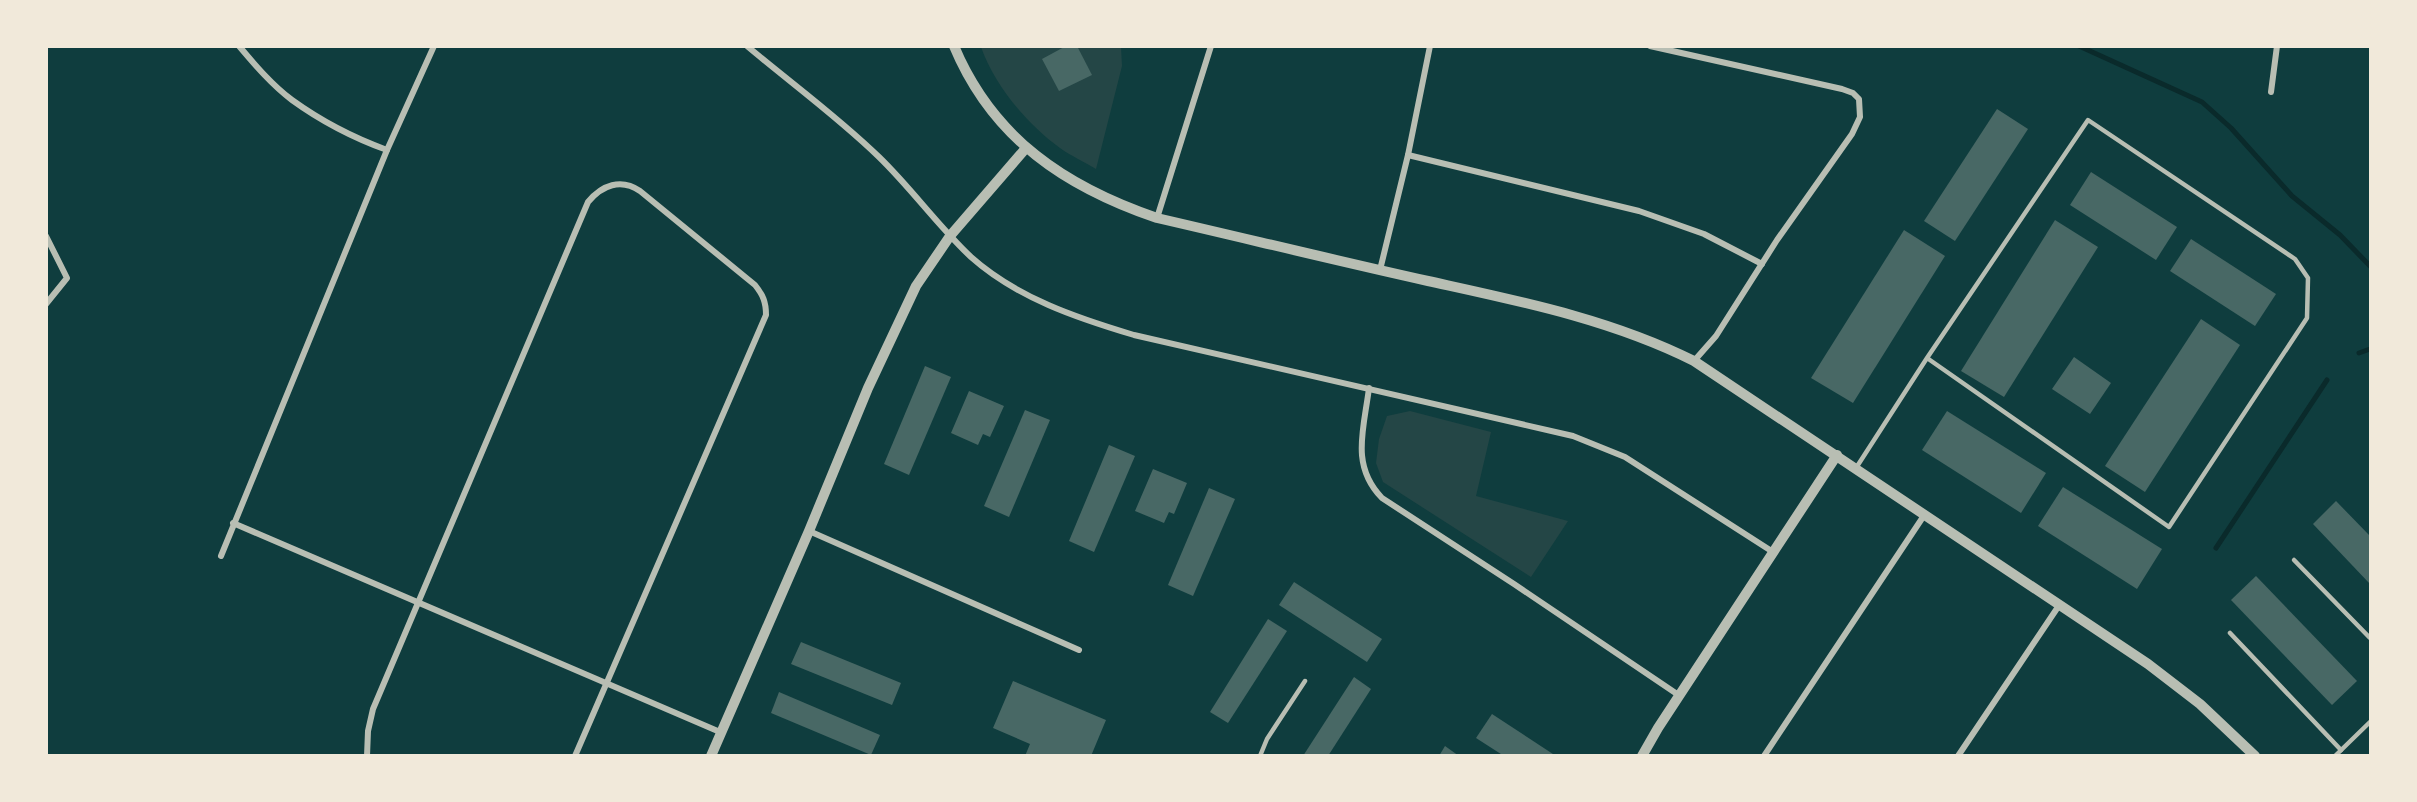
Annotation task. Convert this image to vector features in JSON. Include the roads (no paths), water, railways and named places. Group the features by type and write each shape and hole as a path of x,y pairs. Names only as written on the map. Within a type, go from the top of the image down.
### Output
{"street":[{"path":"239,46 290,99 324,121 365,142 387,150"},
{"path":"221,556 387,150 434,46"},
{"path":"747,46 880,158 950,236 988,271 1038,301 1081,319 1134,335 1564,434 1625,457 1774,553"},
{"path":"954,46 976,90 1026,148 1068,179 1116,204 1157,218 1600,322 1694,361 2060,603 2148,664 2192,697 2255,756"},
{"path":"1157,218 1211,46"},
{"path":"1380,270 1408,155 1430,46"},
{"path":"1650,46 1842,89 1853,93 1859,99 1860,117 1852,134 1762,264 1716,336 1694,361"},
{"path":"2271,92 2277,46"},
{"path":"711,756 897,322 926,268 950,236 1026,148"},
{"path":"1408,155 1639,211 1704,234 1762,264"},
{"path":"367,756 368,730 373,709 588,202 596,193 610,185 631,186 755,285 764,296 766,315 575,756"},
{"path":"46,236 67,278 46,304"},
{"path":"1369,388 1361,452 1368,481 1382,498 1680,696"},
{"path":"1642,756 1837,455"},
{"path":"1764,756 1925,514"},
{"path":"233,523 720,732"},
{"path":"809,531 1079,650"},
{"path":"1958,756 2060,603"}],"lane":[{"path":"1856,468 1927,358 2088,120 2295,259 2308,278 2307,318 2169,526 1927,358"},
{"path":"2294,560 2370,638"},
{"path":"2230,633 2341,750"},
{"path":"1260,756 1267,739 1305,681"},
{"path":"2335,756 2370,722"}],"waterway":[{"path":"2079,46 2202,102 2231,128 2292,196 2340,235 2370,266"},
{"path":"2359,353 2370,349"},
{"path":"2216,548 2327,380"}]}
